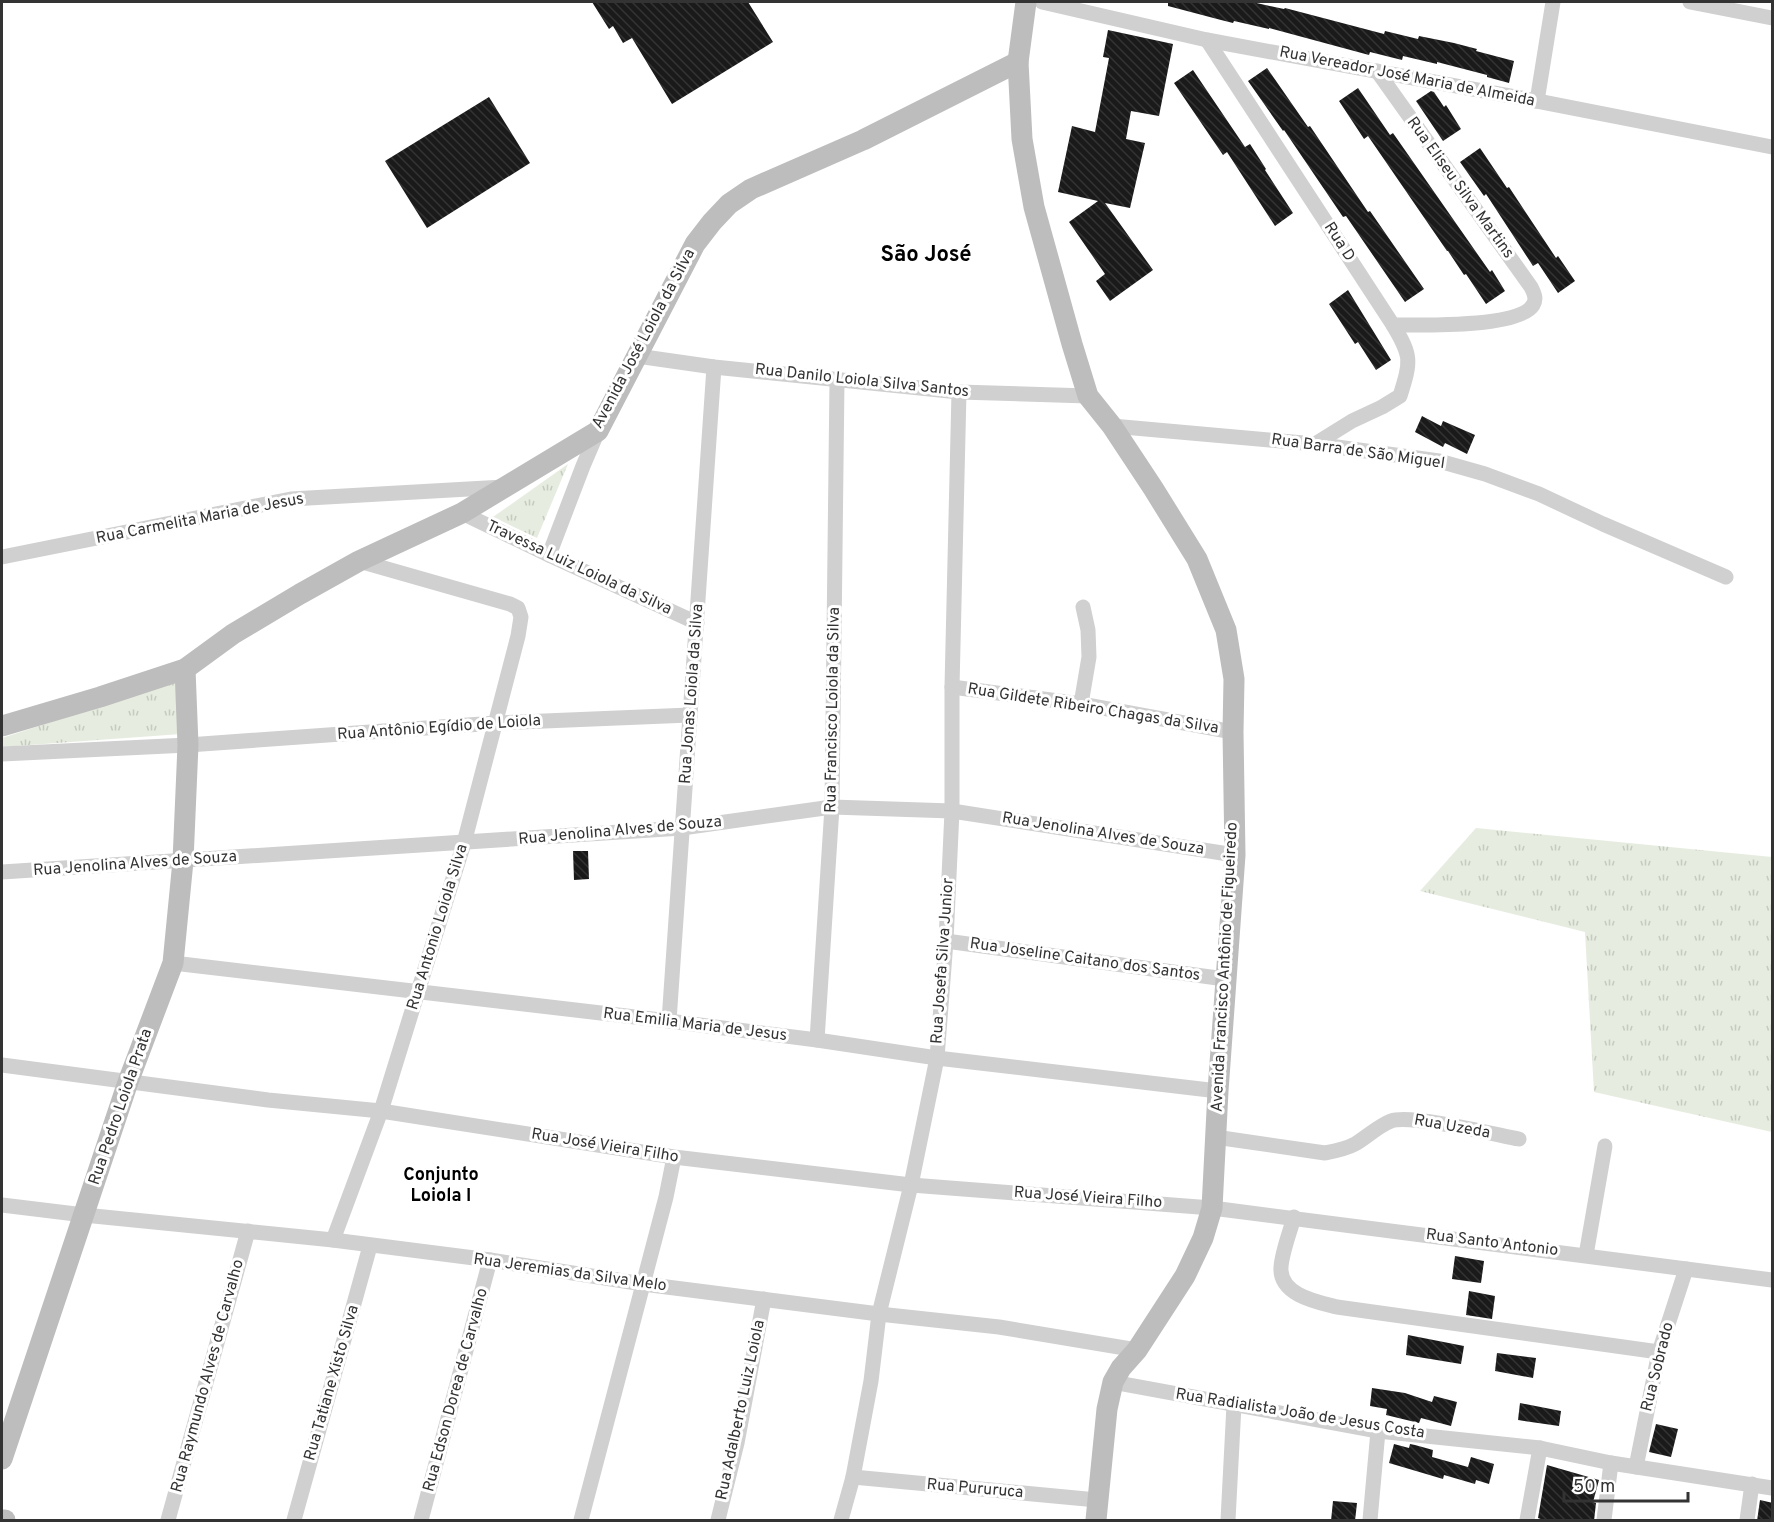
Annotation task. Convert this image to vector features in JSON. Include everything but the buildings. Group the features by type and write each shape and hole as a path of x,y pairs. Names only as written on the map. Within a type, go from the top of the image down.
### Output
{"street":[{"name":"Avenida Francisco Antônio de Figueiredo","path":"1026,2 1018,62 1022,139 1034,207 1072,344 1088,396 1112,426 1154,488 1197,559 1226,630 1234,679 1235,855 1225,980 1212,1208 1203,1238 1185,1275 1137,1350 1121,1368 1113,1382 1107,1409 1096,1510"},
{"name":"Rua Vereador José Maria de Almeida","path":"1042,2 1207,40 1773,147"},
{"path":"1537,101 1553,2"},
{"path":"1690,2 1773,18"},
{"name":"Rua D","path":"1207,40 1405,345 1409,360 1400,396 1315,444"},
{"name":"Avenida José Loiola da Silva","path":"2,726 185,669 233,634 359,561 462,513 598,431 696,243 729,204 751,189 863,140 1018,62"},
{"name":"Rua Eliseu Silva Martins","path":"1377,71 1535,295 1532,307 1524,312 1476,324 1393,325"},
{"name":"Rua Danilo Loiola Silva Santos","path":"637,356 714,367 959,392 1088,396"},
{"name":"Rua Jonas Loiola da Silva","path":"669,1022 714,367"},
{"name":"Rua Francisco Loiola da Silva","path":"817,1040 832,807 837,380"},
{"name":"Rua Josefa Silva Junior","path":"841,1521 853,1477 871,1382 879,1314 911,1185 937,1058 946,941 952,810 952,687 959,392"},
{"name":"Rua Barra de São Miguel","path":"1112,426 1315,444 1439,461 1485,474 1539,494 1726,577"},
{"path":"549,555 598,431"},
{"name":"Rua Carmelita Maria de Jesus","path":"2,557 291,499 507,486"},
{"name":"Travessa Luiz Loiola da Silva","path":"462,513 697,623"},
{"name":"Rua Antonio Loiola Silva","path":"333,1240 381,1110 464,843 520,626 518,608 498,600 359,561"},
{"path":"1081,704 1089,657 1088,630 1083,607"},
{"name":"Rua Pedro Loiola Prata","path":"2,1459 128,1082 172,963 183,861 188,745 185,669"},
{"name":"Rua Gildete Ribeiro Chagas da Silva","path":"952,687 1081,704 1233,732"},
{"name":"Rua Antônio Egídio de Loiola","path":"2,754 188,745 496,723 690,715"},
{"name":"Rua Jenolina Alves de Souza","path":"2,872 682,828 832,807 952,810 1235,855"},
{"name":"Rua Joseline Caitano dos Santos","path":"946,941 1225,980"},
{"name":"Rua Emilia Maria de Jesus","path":"172,963 417,991 817,1040 937,1058 1218,1091"},
{"name":"Rua José Vieira Filho","path":"2,1065 268,1100 381,1110 674,1157 911,1185 1212,1208"},
{"name":"Rua Uzeda","path":"1215,1137 1324,1153 1355,1144 1390,1121 1405,1119 1519,1139"},
{"path":"1586,1255 1605,1146"},
{"path":"581,1521 666,1197 674,1157"},
{"name":"Rua Jeremias da Silva Melo","path":"2,1205 333,1240 490,1260 643,1284 999,1327 1137,1350"},
{"name":"Rua Santo Antonio","path":"1212,1208 1773,1280"},
{"path":"1294,1217 1281,1268 1282,1278 1290,1289 1303,1297 1337,1307 1659,1352"},
{"name":"Rua Raymundo Alves de Carvalho","path":"168,1521 248,1231"},
{"name":"Rua Tatiane Xisto Silva","path":"294,1521 370,1246"},
{"name":"Rua Edson Dorea de Carvalho","path":"421,1521 490,1260"},
{"name":"Rua Sobrado","path":"1636,1467 1659,1352 1686,1269"},
{"name":"Rua Adalberto Luiz Loiola","path":"718,1521 737,1443 764,1299"},
{"name":"Rua Radialista João de Jesus Costa","path":"1113,1382 1378,1431 1540,1448 1611,1463 1773,1488"},
{"path":"1228,1521 1234,1405"},
{"path":"1370,1521 1378,1431"},
{"path":"1527,1521 1540,1448"},
{"path":"1604,1521 1611,1463"},
{"name":"Rua Pururuca","path":"853,1477 1096,1510"},
{"path":"1747,1521 1752,1484"}],"green space":[{"path":"568,464 537,538 493,517"},
{"path":"175,682 181,734 2,747 2,738"},
{"path":"1476,828 1772,857 1772,1132 1594,1092 1585,932 1420,891"}],"district":[{"name":"São José","path":"926,255"},
{"name":"Conjunto Loiola I","path":"441,1185"}]}
